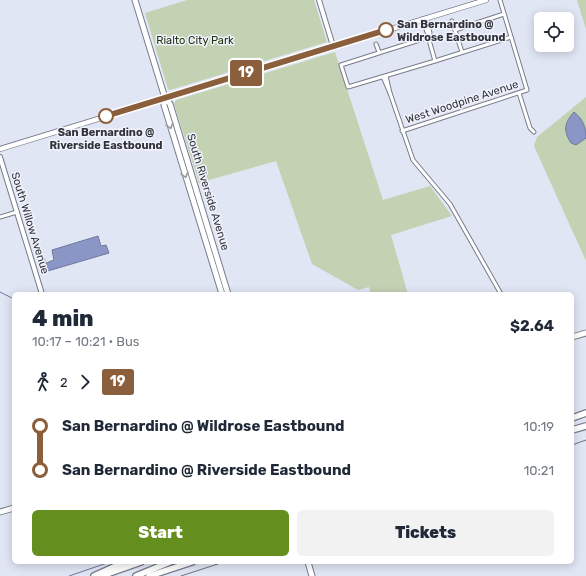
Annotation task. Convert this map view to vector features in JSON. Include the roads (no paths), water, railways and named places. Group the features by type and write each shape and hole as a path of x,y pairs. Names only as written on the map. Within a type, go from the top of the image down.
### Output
{"highway":[{"path":"574,417 586,413"},
{"path":"574,429 586,426"},
{"path":"94,576 121,564"},
{"path":"101,576 135,564"},
{"path":"136,576 165,564"},
{"path":"149,576 186,564"}],"main road":[{"name":"South Riverside Avenue","path":"135,0 165,98 170,104 227,292"},
{"path":"0,149 486,0"},
{"name":"South Riverside Avenue","path":"165,98 164,105 221,292"},
{"path":"212,262 216,264 220,276 224,279"},
{"path":"574,336 586,332"},
{"path":"0,512 12,509"},
{"path":"309,564 312,576"}],"street":[{"path":"319,0 333,46"},
{"path":"429,37 341,65 348,87 385,77 511,37 500,0"},
{"path":"455,30 504,14"},
{"path":"424,19 435,61"},
{"path":"452,21 462,52"},
{"name":"West Woodpine Avenue","path":"402,131 527,90 511,37"},
{"path":"376,44 379,52"},
{"path":"385,77 413,160 450,204 500,292"},
{"path":"519,93 530,128 534,132"},
{"name":"South Willow Avenue","path":"0,157 41,292"},
{"path":"0,217 17,212"}],"water":[{"path":"574,112 582,120 586,134 586,138 576,145 571,143 568,139 566,131 568,120"},
{"path":"98,236 101,246 106,245 109,253 41,273 42,269 38,261 44,258 46,263 54,260 52,250"}],"waterway":[{"path":"0,292 12,298"},
{"path":"69,576 104,564"}],"railway":[{"path":"574,444 586,440"},
{"path":"181,576 218,564"}],"place":[{"name":"San Bernardino @ Wildrose Eastbound","path":"386,30"},
{"name":"San Bernardino @ Riverside Eastbound","path":"106,116"}],"park label":[{"name":"Rialto City Park","path":"195,40"}]}
